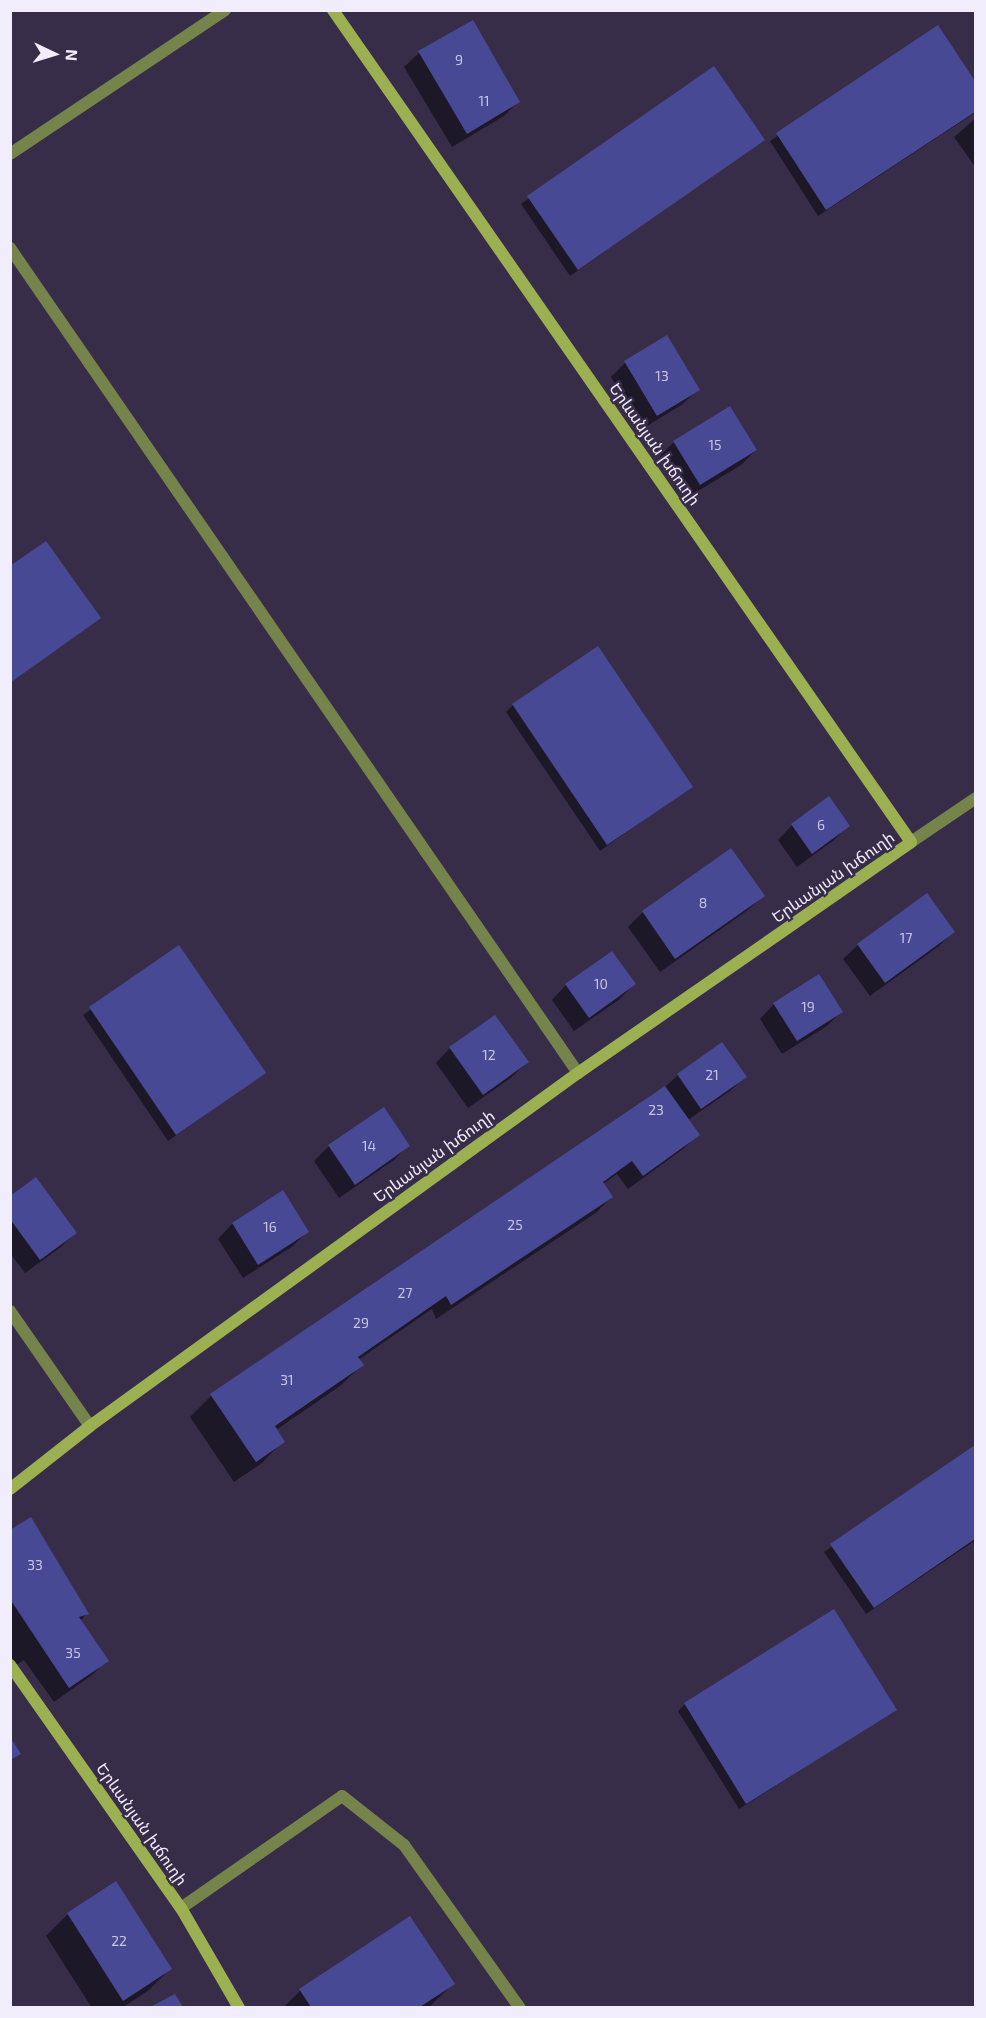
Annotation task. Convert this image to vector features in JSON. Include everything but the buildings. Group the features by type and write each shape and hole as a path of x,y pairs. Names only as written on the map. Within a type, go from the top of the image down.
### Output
{"main road":[{"name":"Երևանյան խճուղի","path":"10,1490 90,1426 578,1072 911,842 333,10"},
{"name":"Երևանյան խճուղի","path":"10,1665 180,1908 239,2007"}],"street":[{"path":"10,154 225,10"},
{"path":"10,249 578,1072"},
{"path":"911,842 975,798"},
{"path":"10,1311 90,1426"},
{"path":"180,1908 342,1796 404,1845 520,2007"}]}
